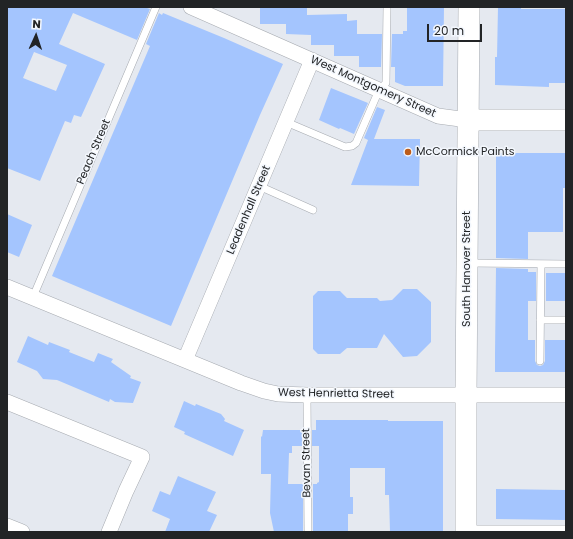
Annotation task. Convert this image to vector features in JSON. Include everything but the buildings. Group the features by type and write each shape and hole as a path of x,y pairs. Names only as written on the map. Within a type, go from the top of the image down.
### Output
{"main road":[{"name":"South Hanover Street","path":"466,531 469,7"},
{"name":"West Montgomery Street","path":"468,120 566,120"}],"street":[{"name":"West Montgomery Street","path":"191,7 438,116 468,120"},
{"name":"Leadenhall Street","path":"185,360 312,60"},
{"name":"West Henrietta Street","path":"7,287 241,383 278,394 566,395"},
{"path":"7,402 142,457 109,532"},
{"path":"7,526 22,532"}],"lane":[{"name":"Peach Street","path":"32,297 156,7"},
{"path":"286,122 345,147 352,146 356,143 379,90 386,83 387,7"},
{"path":"259,186 313,210"},
{"path":"467,263 566,264"},
{"path":"540,264 540,361"},
{"path":"540,320 566,320"},
{"name":"Bevan Street","path":"307,395 308,532"},
{"path":"466,531 566,529"}],"place":[{"name":"McCormick Paints","path":"408,152"}]}
